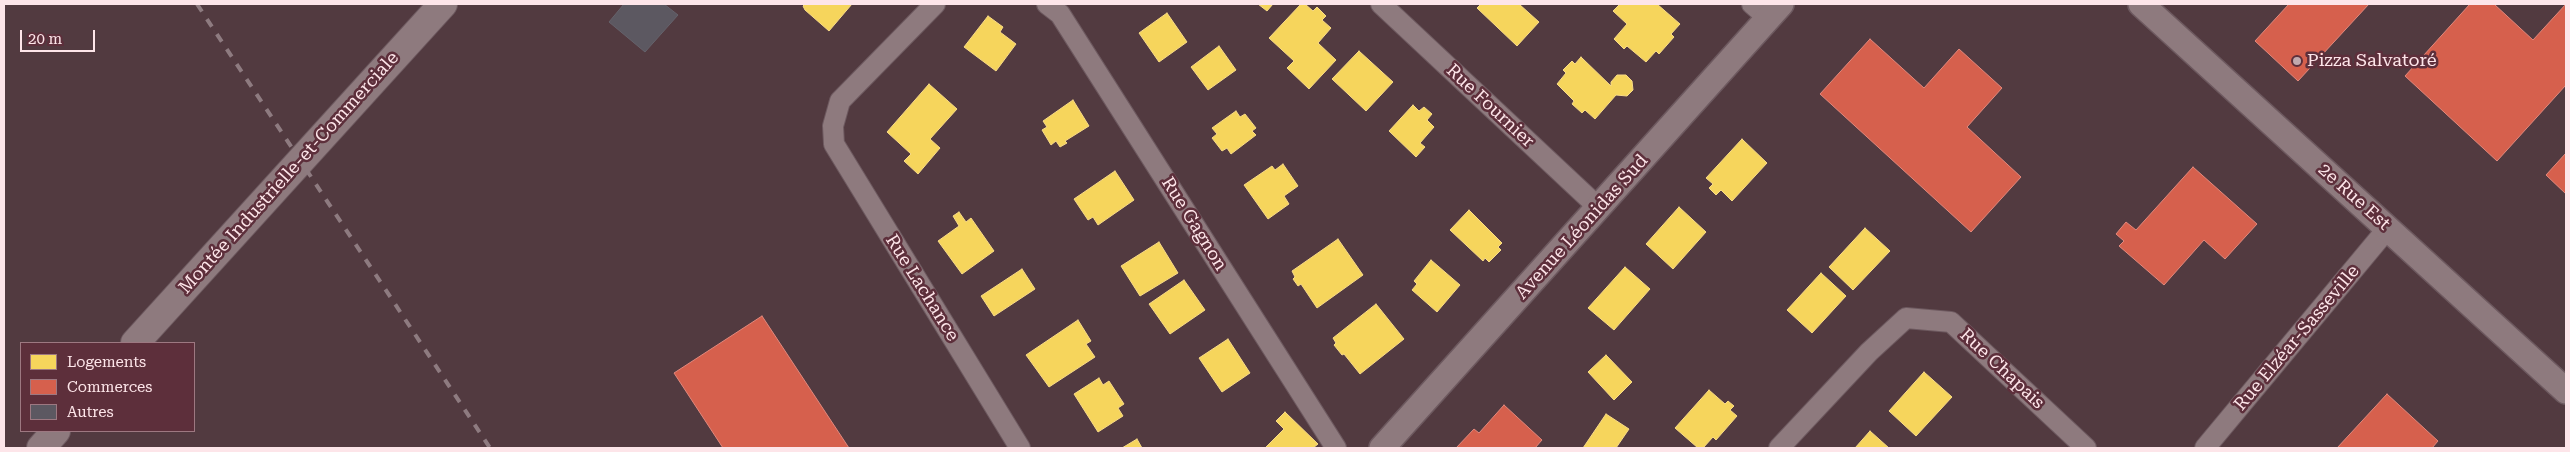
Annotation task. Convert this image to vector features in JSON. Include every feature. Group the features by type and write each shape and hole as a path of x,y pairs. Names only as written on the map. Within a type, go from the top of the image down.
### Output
{"main road":[{"name":"Montée Industrielle-et-Commerciale","path":"136,342 444,4"},
{"path":"41,448 55,432"}],"street":[{"name":"Rue Lachance","path":"935,4 840,100 833,126 834,144 1020,448"},
{"name":"Rue Gagnon","path":"1047,4 1060,14 1336,448"},
{"name":"Rue Fournier","path":"1381,4 1600,208"},
{"name":"2e Rue Est","path":"2141,4 2566,391"},
{"name":"Avenue Léonidas Sud","path":"1382,448 1600,208 1767,9"},
{"name":"Rue Elzéar-Sasseville","path":"2205,448 2388,228"},
{"name":"Rue Chapais","path":"1779,448 1870,352 1906,318 1951,322 2086,448"}],"building: Logements":[{"path":"805,4 852,4 829,31 805,10 803,6"},
{"path":"1258,4 1273,4 1267,11"},
{"path":"1301,4 1305,4 1313,11 1317,7 1326,16 1322,20 1331,28 1318,43 1336,60 1309,89 1287,68 1294,61 1269,38"},
{"path":"1481,4 1519,4 1539,22 1517,46 1477,8"},
{"path":"1620,4 1657,4 1680,24 1671,34 1674,37 1659,54 1656,51 1646,62 1627,46 1624,49 1614,39 1627,24 1613,11"},
{"path":"1167,13 1187,42 1159,62 1139,33"},
{"path":"988,16 1003,27 1000,32 1016,44 996,71 964,47"},
{"path":"1219,46 1236,70 1208,90 1191,67"},
{"path":"1359,51 1393,82 1366,111 1332,79"},
{"path":"1581,57 1611,86 1611,82 1617,75 1626,75 1632,81 1633,90 1627,96 1616,95 1595,119 1585,110 1582,113 1572,104 1574,101 1557,84 1566,73 1563,70 1572,61 1575,64"},
{"path":"929,84 957,109 930,139 940,148 918,174 904,161 911,154 887,132"},
{"path":"1073,100 1089,126 1065,141 1067,143 1060,147 1056,141 1051,145 1042,130 1047,127 1043,121"},
{"path":"1413,105 1419,111 1424,107 1432,114 1427,120 1434,127 1420,143 1425,147 1416,157 1389,131"},
{"path":"1236,111 1240,117 1245,114 1256,128 1252,131 1256,135 1231,154 1227,148 1222,151 1212,138 1217,134 1212,128"},
{"path":"1742,139 1767,163 1732,201 1721,190 1716,195 1709,188 1713,184 1706,178"},
{"path":"1283,164 1298,186 1284,196 1289,204 1268,219 1244,185 1272,166 1275,170"},
{"path":"1115,171 1134,200 1098,225 1093,217 1088,220 1074,199"},
{"path":"1679,207 1706,232 1673,269 1646,244"},
{"path":"1469,210 1502,243 1498,247 1501,250 1489,262 1485,258 1483,261 1450,230"},
{"path":"959,212 966,222 971,218 994,251 962,274 938,241 959,226 953,216"},
{"path":"1865,228 1890,251 1853,290 1829,267"},
{"path":"1338,239 1363,275 1317,308 1301,284 1298,286 1293,279 1295,277 1292,271"},
{"path":"1159,242 1178,273 1140,296 1121,266"},
{"path":"1431,260 1460,285 1437,312 1412,290 1417,284 1414,281"},
{"path":"1625,267 1650,289 1614,330 1588,308"},
{"path":"1022,269 1035,289 994,316 981,296"},
{"path":"1821,273 1846,296 1812,333 1787,310"},
{"path":"1184,280 1205,310 1170,334 1149,304"},
{"path":"1376,304 1404,339 1360,374 1334,345 1336,343 1333,338"},
{"path":"1078,320 1091,341 1086,344 1095,357 1049,387 1026,355"},
{"path":"1228,339 1250,373 1222,392 1199,358"},
{"path":"1606,355 1632,382 1614,400 1588,372"},
{"path":"1924,372 1952,397 1916,436 1889,411"},
{"path":"1099,378 1103,385 1109,381 1124,404 1118,408 1123,416 1098,432 1074,394"},
{"path":"1709,390 1725,404 1728,401 1734,406 1730,410 1737,416 1716,440 1713,437 1703,448 1698,448 1675,428"},
{"path":"1285,412 1318,444 1313,448 1265,448 1284,429 1276,421"},
{"path":"1606,414 1629,429 1616,448 1583,448"},
{"path":"1870,431 1889,448 1855,448"},
{"path":"1137,439 1142,448 1122,448"}],"building: Commerces":[{"name":"Pizza Salvatoré","path":"2289,4 2369,4 2298,81 2255,41"},
{"path":"2470,4 2494,4 2533,40 2566,4 2566,85 2497,161 2405,76"},
{"path":"1870,39 1924,88 1959,49 2002,88 1967,127 2021,177 1971,232 1820,94"},
{"path":"2566,153 2566,194 2546,175"},
{"path":"2193,167 2257,224 2225,259 2204,240 2164,285 2119,246 2124,241 2116,234 2126,222 2136,230"},
{"path":"762,316 849,448 723,448 674,373"},
{"path":"2387,394 2438,441 2432,448 2337,448"},
{"path":"1504,405 1542,440 1535,448 1456,448 1474,429 1479,433"}],"building: Autres":[{"path":"624,4 664,4 678,15 645,52 609,22"}],"railway":[{"path":"197,4 490,448"}],"place":[{"name":"Pizza Salvatoré","path":"2297,61"}]}
